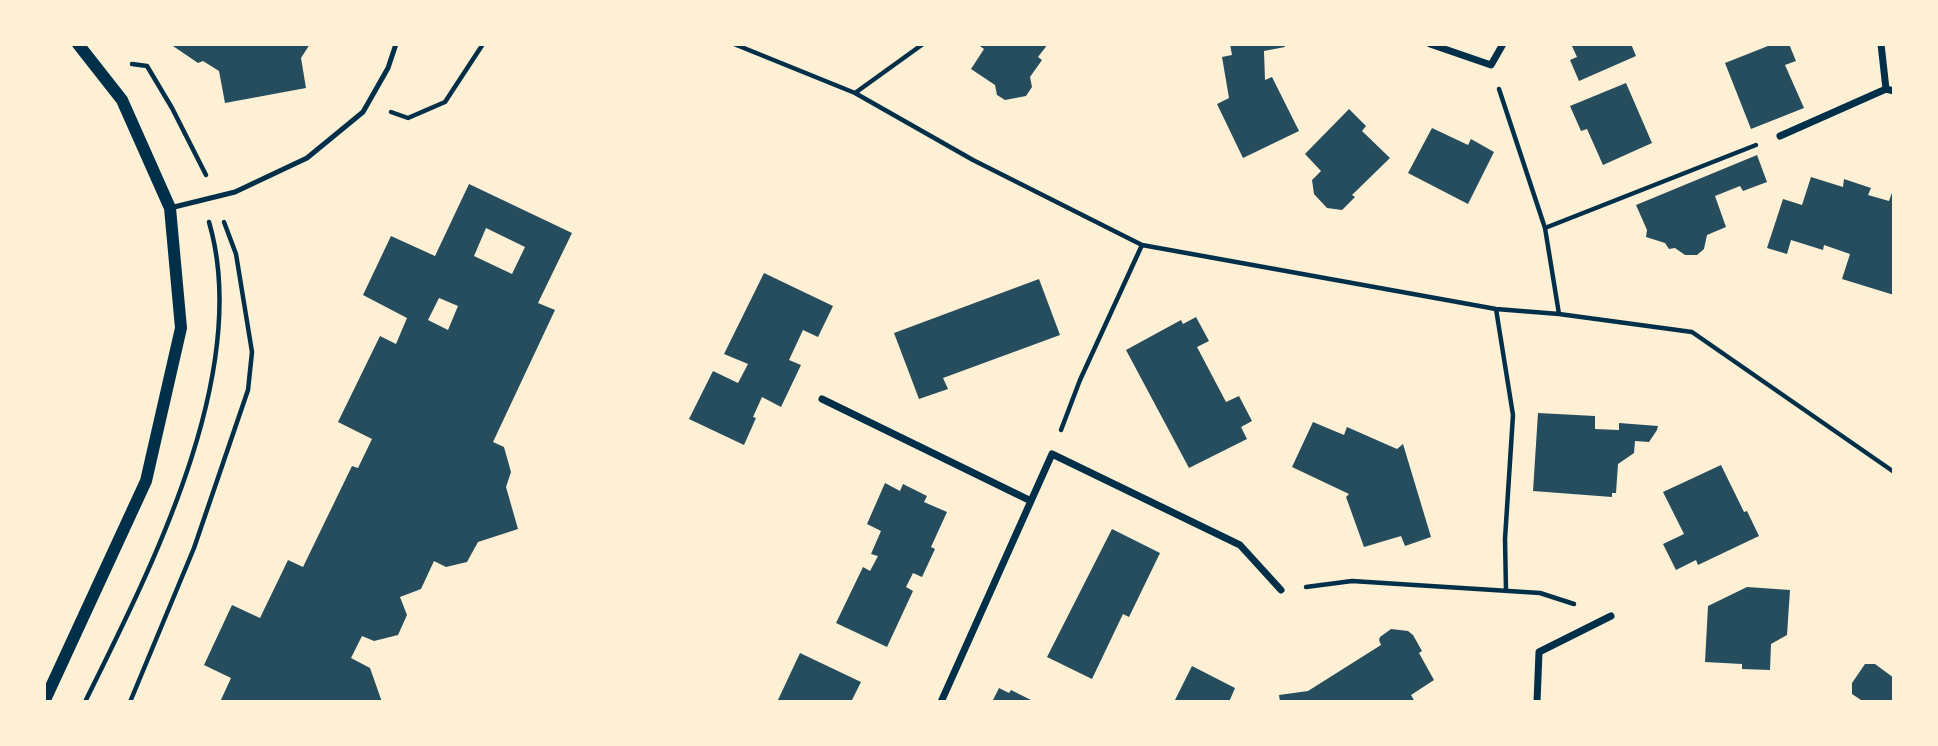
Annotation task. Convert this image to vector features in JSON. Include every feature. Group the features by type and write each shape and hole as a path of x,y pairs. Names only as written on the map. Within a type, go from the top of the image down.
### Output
{"street":[{"path":"44,702 146,481 181,328 170,208 122,100 78,44"},
{"path":"1430,44 1491,65 1503,44"},
{"path":"1780,136 1890,90 1881,44"},
{"path":"822,399 1031,501"},
{"path":"941,702 1052,454 1240,545 1280,590"},
{"path":"1537,702 1539,652 1611,617"}],"lane":[{"path":"170,208 235,192 307,158 363,112 388,68 396,44"}],"path":[{"path":"367,105 408,118 445,102 483,44"},
{"path":"734,44 855,93 974,160 1142,245 1496,309 1559,314 1692,332 1894,472"},
{"path":"855,93 923,44"},
{"path":"1491,65 1545,228 1559,314"},
{"path":"1545,228 1780,136"},
{"path":"1052,454 1080,380 1142,245"},
{"path":"1496,309 1513,415 1505,539 1506,591"},
{"path":"1280,590 1352,581 1540,593 1611,617"}],"building":[{"path":"170,44 310,44 301,58 306,88 225,103 219,71 203,61 198,63"},
{"path":"977,44 1048,44 1038,57 1042,60 1030,77 1032,87 1026,96 1005,100 997,95 995,85 971,69 984,49"},
{"path":"1230,44 1284,44 1285,47 1264,51 1265,80 1272,77 1299,131 1243,158 1217,104 1229,98 1222,57 1232,55"},
{"path":"1571,44 1631,44 1636,56 1579,81 1570,60 1577,57"},
{"path":"1773,44 1789,44 1796,61 1785,65 1804,108 1751,129 1725,63"},
{"path":"1626,83 1652,143 1603,165 1587,129 1581,131 1570,106"},
{"path":"1349,109 1366,126 1362,131 1390,158 1352,195 1355,197 1342,210 1327,208 1314,194 1312,180 1321,171 1305,154"},
{"path":"1432,128 1468,145 1471,139 1494,152 1468,204 1408,173"},
{"path":"1757,155 1767,182 1743,191 1740,186 1715,196 1726,227 1707,235 1704,249 1697,255 1685,255 1675,248 1669,249 1665,243 1646,237 1647,230 1636,205"},
{"path":"1811,177 1843,187 1844,179 1871,188 1868,195 1889,201 1894,187 1894,295 1842,279 1850,254 1824,245 1823,250 1791,240 1787,254 1767,248 1783,199 1802,205"},
{"path":"469,184 572,233 538,303 555,310 493,442 504,447 511,472 506,487 518,529 478,542 467,562 446,567 434,561 421,589 400,597 407,615 398,635 374,641 362,636 351,658 370,668 382,702 220,702 231,678 204,665 232,605 260,618 288,560 303,567 352,466 358,468 372,439 338,422 380,336 396,344 407,318 363,295 391,236 435,256","holes":["486,228 525,247 512,274 474,256","439,298 458,306 448,330 428,320"]},
{"path":"764,273 833,306 818,337 803,330 789,360 801,365 781,407 762,397 744,445 689,419 713,371 738,383 748,364 724,354"},
{"path":"1039,279 1060,335 943,378 948,389 919,399 894,333"},
{"path":"1196,317 1209,341 1197,347 1226,402 1239,396 1252,421 1241,427 1247,439 1189,468 1126,350 1181,320 1183,324"},
{"path":"1538,413 1595,416 1595,429 1619,430 1619,423 1658,426 1649,442 1635,441 1634,453 1618,464 1616,493 1612,493 1612,497 1533,491"},
{"path":"1313,422 1344,435 1347,427 1397,449 1403,444 1431,537 1405,546 1401,536 1364,547 1346,497 1349,494 1292,467"},
{"path":"1721,465 1759,536 1698,565 1696,560 1676,570 1663,544 1684,534 1663,492"},
{"path":"885,483 900,491 903,484 927,496 924,502 947,512 931,547 935,549 922,577 913,573 906,587 913,591 887,647 836,623 863,567 870,571 878,556 871,554 881,531 867,524"},
{"path":"1112,529 1160,553 1129,617 1123,614 1092,679 1047,657"},
{"path":"1747,587 1790,590 1787,635 1771,644 1770,670 1742,669 1742,664 1705,662 1708,606"},
{"path":"1391,629 1408,631 1413,635 1422,651 1419,653 1434,680 1411,695 1415,702 1280,702 1279,695 1308,691 1381,645 1380,637"},
{"path":"800,653 861,682 852,700 856,702 777,702"},
{"path":"1865,664 1875,664 1894,678 1894,702 1864,702 1852,694 1852,683"},
{"path":"1192,666 1235,688 1229,702 1174,702"},
{"path":"999,688 1009,693 1011,690 1035,702 992,702"}]}
